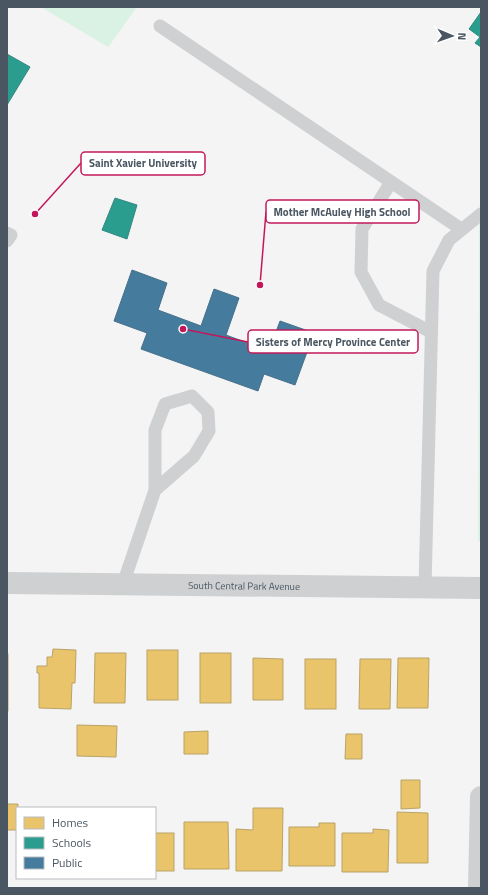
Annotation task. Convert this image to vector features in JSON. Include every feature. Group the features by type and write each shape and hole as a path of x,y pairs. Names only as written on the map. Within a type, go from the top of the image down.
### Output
{"street":[{"name":"South Central Park Avenue","path":"7,583 481,588"},
{"path":"479,888 481,797"}],"lane":[{"path":"160,26 461,229"},
{"path":"391,182 362,229 361,272 379,305 431,332"},
{"path":"425,587 433,271 449,240 481,214"},
{"path":"7,233 11,235 7,241"},
{"path":"123,584 155,490 155,430 165,404 192,396 208,412 209,431 194,456 155,490"}],"green space":[{"path":"41,7 137,7 108,47"},
{"path":"479,224 481,224 481,541 478,541"}],"building: Homes":[{"path":"53,649 76,650 75,683 72,683 71,709 39,708 39,673 37,673 37,666 47,666 47,657 52,657"},
{"path":"147,650 178,650 178,700 147,700"},
{"path":"95,653 126,653 125,703 94,703"},
{"path":"200,653 231,653 231,703 200,703"},
{"path":"8,654 8,711 7,711"},
{"path":"253,658 283,659 283,700 253,700"},
{"path":"398,658 429,658 428,708 397,708"},
{"path":"305,659 336,659 336,709 305,709"},
{"path":"360,659 391,659 390,709 359,709"},
{"path":"77,725 117,726 116,757 77,756"},
{"path":"208,731 208,754 184,754 184,732"},
{"path":"346,734 362,734 362,759 345,759"},
{"path":"401,780 420,780 420,808 401,809"},
{"path":"7,804 18,804 18,807 16,807 16,830 7,830"},
{"path":"253,808 283,808 282,871 236,871 236,829 253,830"},
{"path":"397,812 428,813 428,863 397,863"},
{"path":"184,822 228,822 229,869 184,869"},
{"path":"319,823 335,823 335,866 289,866 289,827 319,827"},
{"path":"373,829 389,830 388,872 342,872 342,833 373,833"},
{"path":"156,833 174,833 174,871 156,871"}],"building: Schools":[{"path":"481,12 481,47 475,43 480,37 469,29"},
{"path":"7,54 30,67 7,105"},
{"path":"115,198 137,205 127,239 102,230"}],"building: Public":[{"path":"132,270 167,283 158,310 201,326 214,289 239,298 226,335 269,351 280,321 314,333 295,385 264,374 258,391 141,349 147,333 114,321"}],"place":[{"name":"Saint Xavier University","path":"35,214"},
{"name":"Mother McAuley High School","path":"260,285"},
{"name":"Sisters of Mercy Province Center","path":"183,329"}]}
